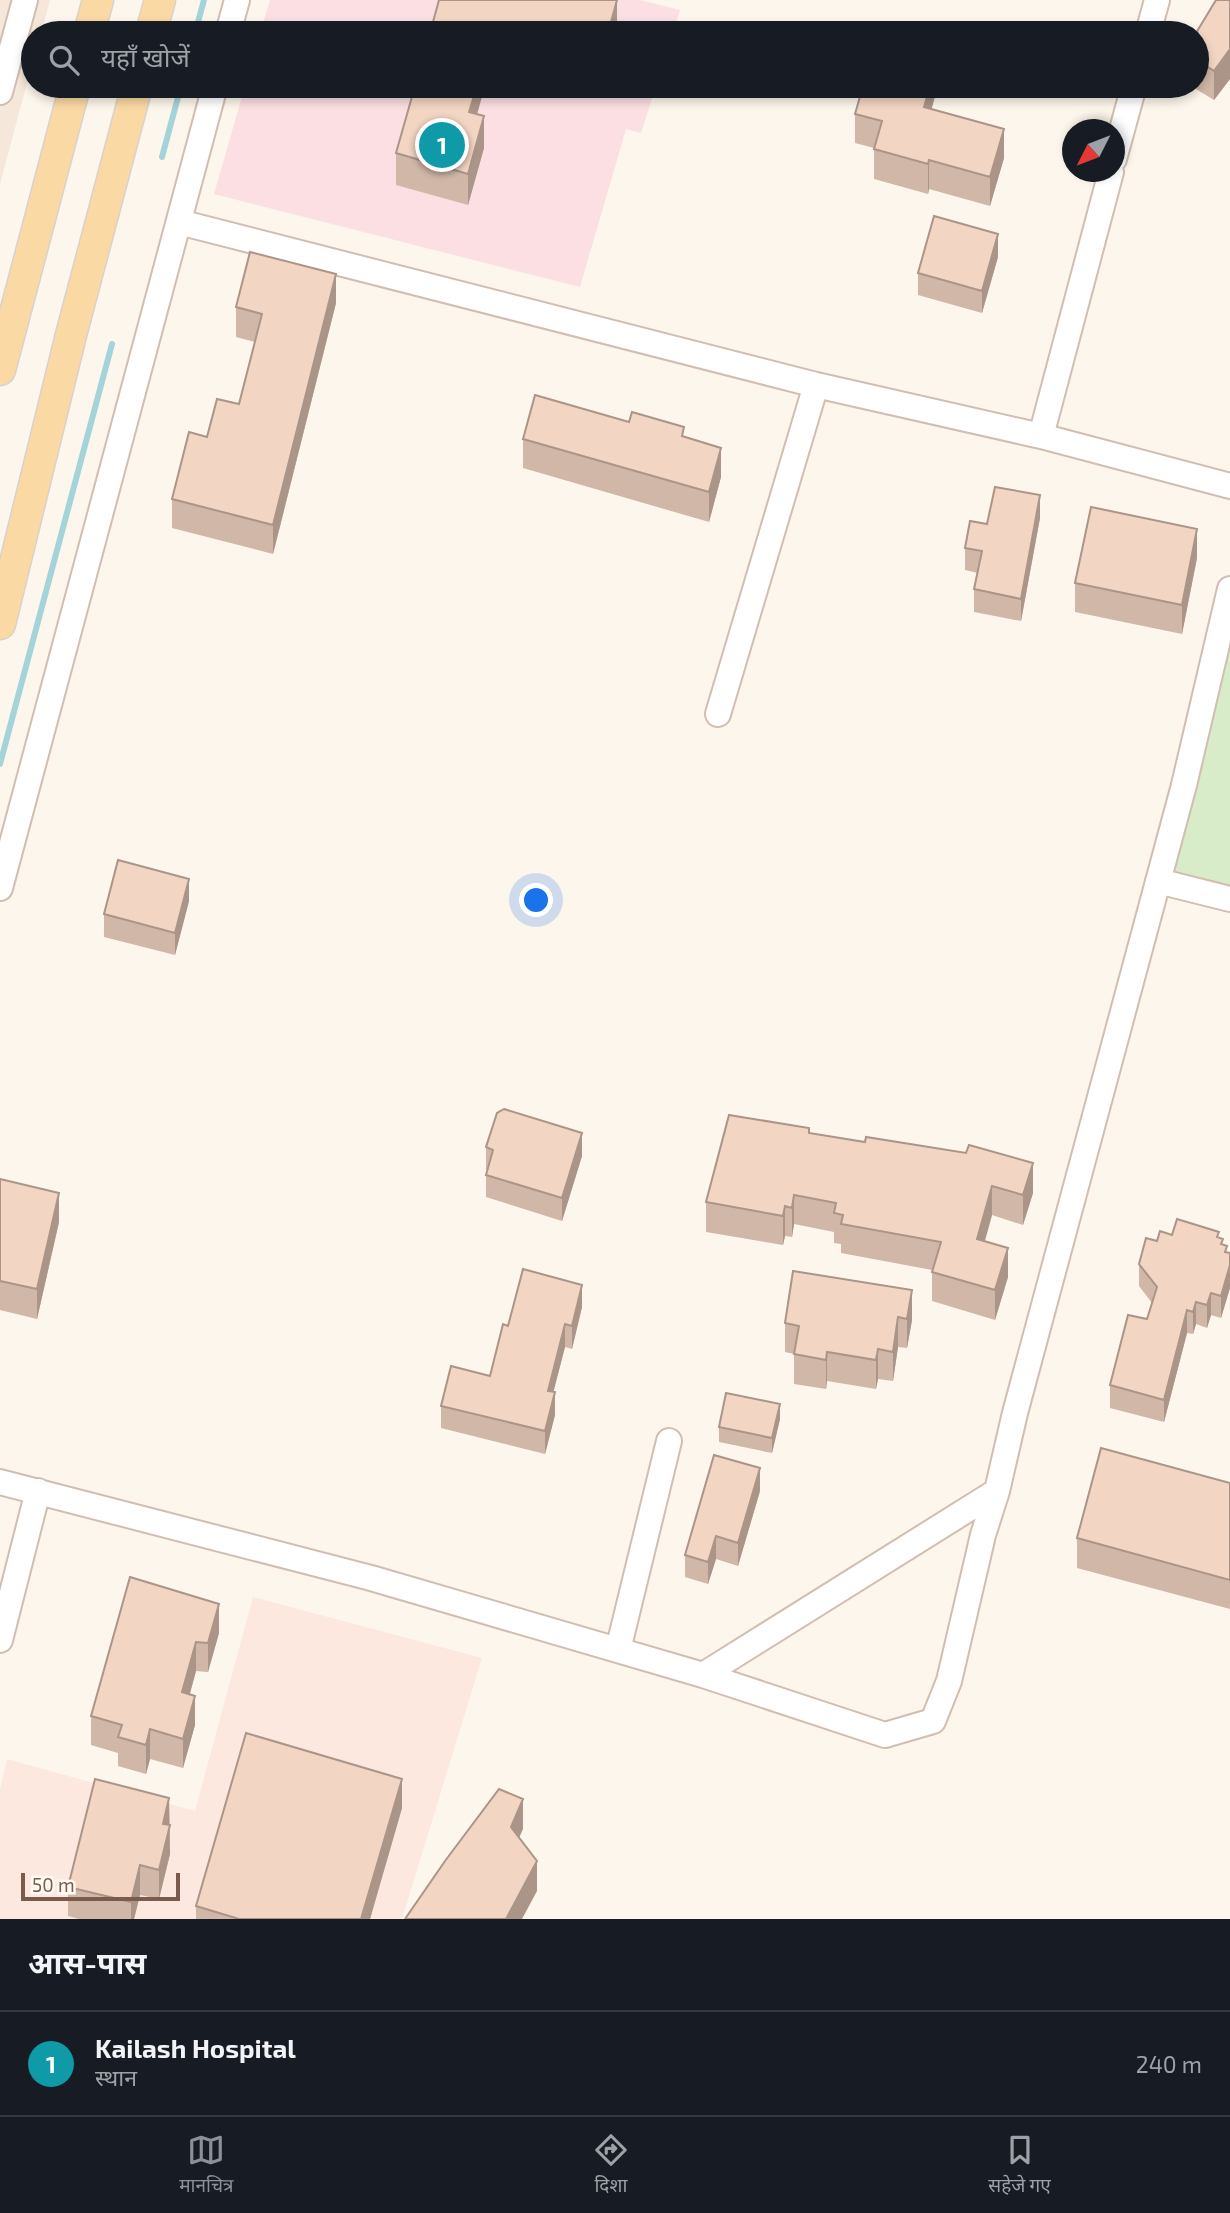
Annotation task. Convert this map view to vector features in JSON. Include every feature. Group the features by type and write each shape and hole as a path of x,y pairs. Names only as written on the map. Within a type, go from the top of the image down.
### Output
{"main road":[{"path":"92,21 98,0"},
{"path":"154,21 160,0"},
{"path":"0,370 72,98"},
{"path":"0,624 71,335 134,98"}],"street":[{"path":"0,92 25,0"},
{"path":"232,21 237,0"},
{"path":"1151,21 1157,0"},
{"path":"2,875 212,98"},
{"path":"1125,121 1131,98"},
{"path":"1041,436 1108,182"},
{"path":"179,222 816,386 1041,436 1230,486"},
{"path":"718,714 816,386"},
{"path":"0,1482 371,1578 703,1675 885,1735 933,1721 949,1681 1018,1401 1184,785 1230,589"},
{"path":"1158,881 1230,899"},
{"path":"618,1650 669,1441"},
{"path":"0,1640 38,1491"},
{"path":"703,1675 997,1491"}],"shaded area":[{"path":"0,0 50,0 44,21 21,21 23,98 0,184"},
{"path":"270,0 640,0 680,10 677,21 264,21"},
{"path":"242,98 652,98 641,133 626,129 580,287 214,194"},
{"path":"253,1597 482,1658 402,1919 0,1919 0,1790 7,1759 195,1811"}],"green space":[{"path":"1230,589 1230,899 1158,881"}],"building":[{"path":"439,0 617,0 611,21 433,21"},
{"path":"1216,0 1230,0 1230,49 1214,71 1209,68 1209,21 1203,21"},
{"path":"412,98 473,98 469,112 484,116 468,174 396,153"},
{"path":"860,98 927,98 924,107 1004,129 990,177 929,160 928,164 874,149 882,121 855,114"},
{"path":"934,216 998,234 982,291 918,273"},
{"path":"250,252 336,274 273,525 172,499 189,432 207,437 217,399 239,404 262,314 236,307"},
{"path":"535,395 629,422 632,412 684,427 682,436 721,448 709,492 523,439"},
{"path":"995,487 1040,495 1021,599 974,589 982,551 965,548 970,521 987,524"},
{"path":"1091,507 1197,529 1182,605 1075,583"},
{"path":"118,860 189,879 175,933 104,914"},
{"path":"504,1109 582,1133 562,1198 486,1175 493,1150 486,1147 497,1113"},
{"path":"729,1115 809,1128 809,1133 865,1142 866,1137 966,1153 969,1145 1033,1163 1023,1195 992,1186 977,1239 1008,1248 995,1290 932,1272 941,1242 841,1224 843,1215 834,1213 836,1203 794,1195 792,1208 785,1206 783,1216 706,1202"},
{"path":"0,1179 59,1193 37,1289 0,1281"},
{"path":"1177,1219 1219,1232 1217,1237 1223,1239 1221,1244 1227,1246 1225,1252 1230,1253 1230,1265 1221,1296 1211,1293 1207,1305 1196,1302 1193,1312 1187,1310 1164,1400 1110,1385 1128,1315 1147,1319 1157,1287 1139,1264 1146,1238 1157,1241 1160,1231 1172,1235"},
{"path":"523,1269 582,1285 572,1326 565,1324 548,1391 555,1392 545,1431 441,1406 451,1366 490,1376 503,1324 508,1326"},
{"path":"793,1271 912,1290 907,1319 898,1317 893,1352 878,1349 876,1360 827,1352 826,1360 794,1354 799,1326 785,1323"},
{"path":"726,1393 780,1404 772,1438 719,1427"},
{"path":"1101,1448 1230,1483 1230,1580 1077,1538"},
{"path":"714,1455 760,1468 738,1543 716,1536 708,1562 685,1555"},
{"path":"130,1577 219,1604 208,1643 196,1642 182,1692 195,1696 183,1739 150,1729 146,1745 118,1737 122,1725 91,1716"},
{"path":"246,1733 402,1779 361,1919 239,1919 196,1906"},
{"path":"95,1779 169,1798 163,1824 170,1825 159,1870 140,1865 131,1902 68,1887"},
{"path":"499,1789 523,1799 511,1827 537,1861 506,1919 405,1919 445,1861"}],"waterway":[{"path":"198,21 204,0"},
{"path":"162,157 178,98"},
{"path":"0,764 112,344"}],"place":[{"name":"Kailash Hospital","path":"442,145"}]}
